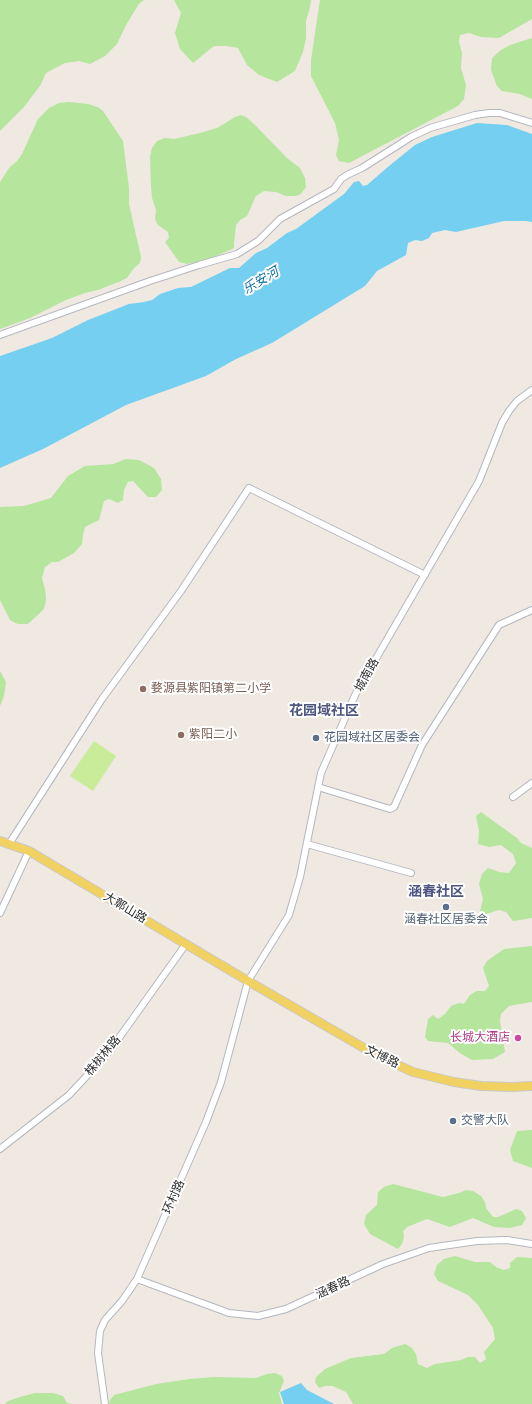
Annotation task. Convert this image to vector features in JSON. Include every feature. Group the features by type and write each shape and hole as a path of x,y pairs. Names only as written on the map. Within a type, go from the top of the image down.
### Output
{"main road":[{"name":"大鄣山路","path":"0,840 29,851 248,981"},
{"name":"文博路","path":"248,981 376,1055 413,1072 454,1082 481,1086 532,1086"}],"street":[{"path":"0,335 150,281 237,254 258,241 280,219 334,189 341,179 347,175 362,168 411,137 430,128 475,115 489,113 500,113 532,123"},
{"name":"城南路","path":"248,981 289,915 295,898 321,773 356,693 479,481 502,424 509,411 517,401 532,390"},
{"path":"9,844 102,699 181,591 249,488 424,575"},
{"path":"318,787 390,809 394,807 422,745 499,624 532,610"},
{"path":"513,797 532,783"},
{"path":"307,844 411,873"},
{"path":"0,913 29,851"},
{"name":"株树林路","path":"0,1149 69,1095 109,1052 186,944"},
{"name":"环村路","path":"105,1404 98,1353 100,1331 105,1320 122,1301 137,1279 206,1122 221,1082 248,981"},
{"name":"涵春路","path":"137,1279 229,1313 258,1316 286,1309 383,1264 429,1248 477,1241 507,1240 532,1244"}],"green space":[{"path":"0,0 144,0 139,4 126,25 117,44 105,56 90,64 79,61 65,63 46,73 40,86 23,108 0,131"},
{"path":"174,0 311,0 306,21 306,38 303,52 295,71 277,82 259,75 247,65 238,48 226,46 214,46 193,63 180,49 175,33 181,13"},
{"path":"320,0 532,0 532,19 499,38 481,37 469,33 460,35 459,42 462,53 461,68 466,85 464,99 458,106 349,163 339,161 336,155 339,140 335,123 311,76 311,60"},
{"path":"532,38 532,99 520,94 502,91 497,86 491,70 492,58 501,50 510,45"},
{"path":"69,102 88,104 98,107 103,111 123,141 129,188 129,204 141,257 140,263 134,268 127,278 121,281 66,300 30,318 0,329 0,182 9,168 22,154 38,119 49,108 59,103"},
{"path":"241,115 246,117 254,124 287,158 300,168 305,178 306,187 301,194 296,196 286,196 276,192 264,191 256,196 247,216 240,220 236,225 234,248 212,258 187,264 179,262 165,242 169,238 168,232 158,225 155,219 156,210 152,198 151,186 150,157 152,148 157,141 165,138 174,139 217,128"},
{"path":"126,459 139,460 154,468 161,479 162,490 156,497 148,497 133,481 128,482 124,490 123,500 118,503 109,499 104,501 99,520 85,527 82,544 74,553 58,562 52,562 45,567 42,578 46,598 43,610 28,624 18,624 10,620 0,600 0,507 24,506 51,498 68,476 85,466 113,464"},
{"path":"0,671 6,682 4,696 0,706"},
{"path":"94,741 116,756 93,791 70,776"},
{"path":"481,812 517,838 521,843 532,848 532,918 513,921 506,912 499,910 486,914 480,911 483,899 479,884 482,874 488,868 499,872 509,873 516,863 513,854 501,845 489,847 478,844 479,831 476,816"},
{"path":"532,946 532,1002 509,1006 501,1014 500,1021 505,1052 493,1059 472,1060 460,1053 448,1043 428,1041 425,1037 428,1019 433,1015 438,1019 445,1014 451,1006 459,1003 464,1004 470,995 477,991 485,991 489,986 483,968 487,961 504,949"},
{"path":"532,1130 532,1168 513,1161 510,1150 517,1131"},
{"path":"393,1184 443,1197 466,1190 473,1191 481,1196 485,1202 486,1208 493,1217 498,1217 516,1209 522,1211 526,1218 522,1225 510,1228 494,1227 473,1218 450,1227 427,1219 407,1227 403,1231 404,1237 402,1244 398,1249 370,1234 364,1224 366,1215 377,1205 378,1192 384,1187"},
{"path":"455,1256 475,1262 490,1262 496,1267 504,1270 510,1268 510,1263 517,1257 532,1258 532,1404 353,1404 346,1392 333,1386 319,1388 315,1382 316,1377 325,1369 351,1358 384,1354 392,1348 405,1344 412,1348 416,1354 418,1364 427,1368 435,1364 461,1360 468,1357 475,1357 480,1363 486,1359 484,1352 495,1339 493,1328 478,1305 468,1295 438,1281 434,1274 437,1265 444,1259"},
{"path":"275,1373 282,1376 284,1381 279,1393 282,1404 109,1404 114,1395 156,1384 215,1377 256,1378"},
{"path":"35,1393 53,1393 63,1396 67,1403 73,1404 5,1404 8,1401"}],"water":[{"name":"乐安河","path":"477,123 507,125 532,134 532,222 504,221 456,232 445,230 432,233 429,238 422,241 415,240 408,243 406,255 377,271 365,286 272,343 236,359 206,376 126,405 43,449 0,468 0,356 52,338 88,320 129,304 152,300 160,294 178,288 191,287 230,268 239,268 256,253 267,248 287,233 296,229 344,194 354,182 359,181 363,186 367,185 415,145 432,137"},
{"path":"301,1383 307,1390 334,1404 284,1404 280,1392"}],"place":[{"name":"婺源县紫阳镇第二小学","path":"143,689"},
{"name":"紫阳二小","path":"181,735"},
{"name":"花园域社区居委会","path":"316,738"},
{"name":"涵春社区居委会","path":"446,907"},
{"name":"长城大酒店","path":"518,1038"},
{"name":"交警大队","path":"453,1121"}],"district":[{"name":"花园域社区","path":"324,711"},
{"name":"涵春社区","path":"436,892"}]}
